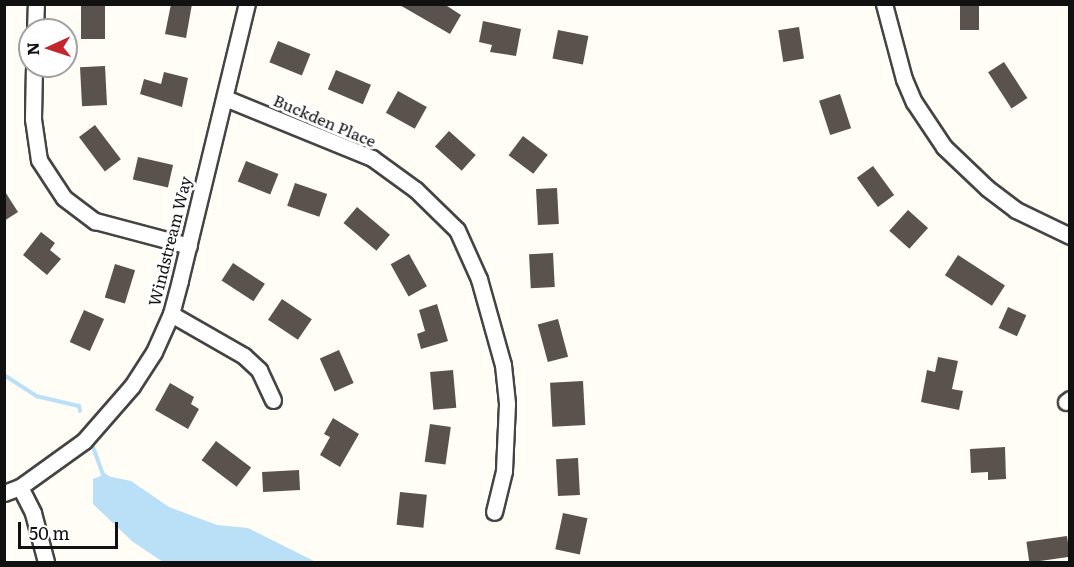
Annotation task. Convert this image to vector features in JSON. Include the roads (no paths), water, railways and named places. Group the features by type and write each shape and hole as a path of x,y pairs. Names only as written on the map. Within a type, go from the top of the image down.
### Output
{"street":[{"name":"Windstream Way","path":"4,493 20,487 84,441 109,414 154,351 171,314 247,4"},
{"path":"884,4 904,79 914,102 944,147 987,188 1016,210 1070,236"},
{"path":"34,78 33,119 39,160 64,198 95,221 189,246"},
{"name":"Buckden Place","path":"225,98 372,158 417,190 457,230 479,279 503,365 507,404 504,471 494,512"},
{"path":"171,314 244,356 259,370 273,400"},
{"path":"20,487 33,513 46,562"}],"water":[{"path":"103,475 131,481 169,507 217,525 248,528 316,562 163,562 133,542 93,504 93,479"}],"waterway":[{"path":"4,375 36,396 79,406 80,411"},
{"path":"93,447 103,474 108,478"}]}
